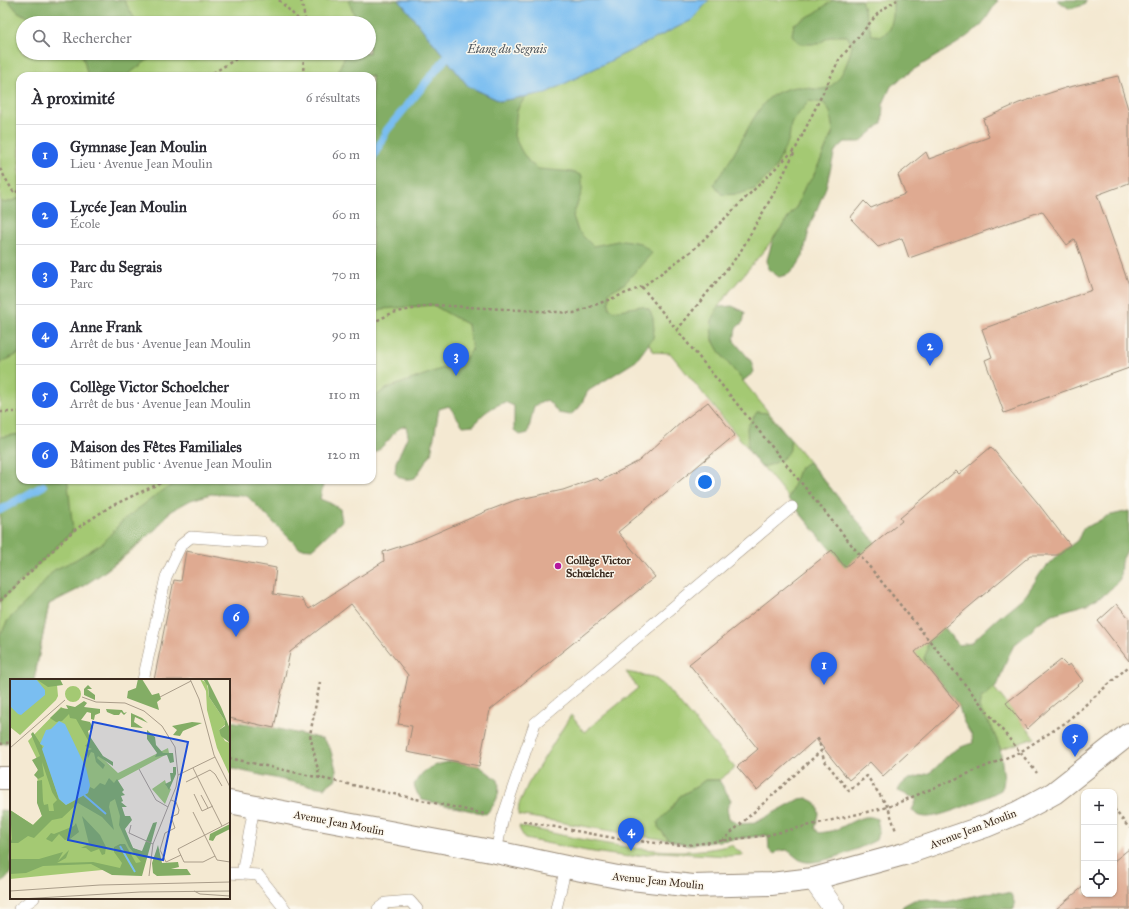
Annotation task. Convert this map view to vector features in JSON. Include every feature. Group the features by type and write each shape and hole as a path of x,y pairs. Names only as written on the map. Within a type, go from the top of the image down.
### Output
{"street":[{"name":"Avenue Jean Moulin","path":"230,802 496,852 566,868 623,878 693,886 771,884 813,879 904,854 986,826 1017,813 1054,793 1129,734"},
{"path":"813,879 834,909"}],"lane":[{"path":"496,852 503,818 535,723 792,507"},
{"path":"143,679 166,577 181,545 191,537 262,542"},
{"path":"242,874 254,807"},
{"path":"556,909 566,868"},
{"path":"230,873 258,876 285,909"},
{"path":"19,909 33,899"},
{"path":"378,909 386,903 410,901 417,909"}],"path":[{"path":"279,0 294,16"},
{"path":"302,0 305,16"},
{"path":"677,330 739,254 774,193 839,60 879,12 897,0"},
{"path":"215,72 234,60"},
{"path":"303,72 304,60"},
{"path":"376,321 392,313 433,305 574,313 642,287 693,250 796,148"},
{"path":"0,169 14,193 16,192"},
{"path":"642,287 1020,752"},
{"path":"0,412 16,412"},
{"path":"0,601 73,531 112,506 159,484"},
{"path":"230,758 503,818 619,839 687,845 768,835 888,807 1020,752 1065,723 1129,666"},
{"path":"320,682 310,735 320,779"},
{"path":"818,738 824,760 849,791 867,776 888,807 898,835"},
{"path":"0,744 10,742"},
{"path":"721,841 822,750"},
{"path":"1117,814 1129,828"}],"green space":[{"path":"0,0 951,0 840,113 819,165 797,206 767,247 718,307 712,321 713,341 743,381 1035,738 995,751 670,353 654,352 639,329 473,386 376,428 376,72 16,72 16,484 191,484 161,523 132,551 106,571 78,589 49,604 34,679 10,679 0,719"},
{"path":"8,0 124,0 133,16 25,16 17,11"},
{"path":"348,0 399,0 468,86 500,101 526,96 517,110 514,136 529,162 538,169 574,172 582,176 582,191 573,216 578,231 593,246 623,240 640,243 652,253 624,284 609,292 609,308 614,311 641,306 649,309 653,318 653,338 636,361 588,391 579,408 570,415 558,413 547,400 534,406 528,433 520,435 514,430 514,406 505,402 488,411 480,417 474,425 463,426 449,406 439,409 431,454 415,478 409,479 404,479 395,473 396,462 408,435 406,426 397,430 387,442 376,452 376,396 388,388 463,361 472,350 468,325 433,305 382,309 376,311 376,72 338,72 343,60 376,60 376,16 355,16"},
{"path":"833,0 861,0 872,35 882,36 890,29 893,16 893,0 998,0 982,25 961,41 913,70 891,86 883,104 882,123 860,142 845,142 835,151 826,187 810,226 803,256 797,266 789,274 779,277 768,269 767,260 773,239 797,206 805,186 813,177 833,132 830,112 824,103 809,101 791,123 789,139 775,169 755,189 739,194 722,195 714,184 731,159 763,104 771,96 793,87 823,89 829,87 839,78 849,57 852,44 847,36 831,36 818,44 800,44 792,35 794,24 815,13"},
{"path":"1057,0 1087,0 1084,5 1070,9"},
{"path":"84,60 148,60 131,72 87,72"},
{"path":"0,200 4,203 15,200 16,355 0,363"},
{"path":"732,306 745,313 743,322 736,328 734,341 751,361 754,372 743,381 721,354 713,339 711,330 712,320 718,307"},
{"path":"757,412 767,413 791,439 790,449 786,456 774,464 761,467 748,450 747,427"},
{"path":"16,435 16,484 68,484 73,531 0,601 0,437"},
{"path":"809,462 911,586 886,616 788,499 800,467"},
{"path":"174,484 324,484 320,499 340,509 342,521 312,549 299,548 247,496 211,494 191,500 169,512 157,528 100,575 77,590 49,604 34,679 10,679 10,742 0,744 0,635 8,620 32,596 54,570 75,560 104,542 122,521 159,493"},
{"path":"1129,511 1129,547 1121,562 1120,579 1107,593 1087,604 1053,614 1038,623 1029,633 1014,645 998,684 981,698 979,707 991,726 1000,747 1004,779 1001,790 976,802 935,816 921,816 915,813 912,810 917,799 898,791 904,782 927,774 936,768 951,753 973,743 972,736 963,721 959,706 925,664 924,658 927,651 927,637 940,623 959,645 971,643 1026,595 1042,571 1058,555 1078,540 1083,528 1107,516"},
{"path":"626,672 653,677 664,685 735,768 719,780 705,780 680,796 670,810 658,822 661,831 669,840 518,815 519,804 528,784 571,715 584,732 638,688"},
{"path":"230,721 274,728 323,739 330,748 336,769 336,779 324,788 230,768"},
{"path":"452,761 479,766 498,780 499,790 497,798 493,806 486,814 422,800 417,793 414,785 417,779 425,771 435,766"},
{"path":"705,780 719,780 731,800 727,808 729,818 738,824 755,823 799,799 807,798 815,802 818,808 819,814 815,828 819,833 832,831 860,818 872,817 877,819 879,829 876,840 839,856 809,862 800,860 787,850 778,851 775,854 769,850 768,835 687,845 669,840 658,827 658,822 670,810 680,796"},
{"path":"0,810 10,811 10,875 0,883"},
{"path":"519,826 597,842 653,850 706,850 731,845 744,855 728,856 661,852 628,857 525,839"},
{"path":"993,892 1011,894 1015,904 1014,909 902,909 903,906 914,900 929,899 945,902"}],"water":[{"name":"Étang du Segrais","path":"399,0 709,0 692,20 546,93 500,101 468,86"}],"building":[{"path":"1118,76 1129,112 1129,183 1097,195 1129,285 1129,368 1004,413 985,360 992,357 982,329 1092,290 1075,239 1067,245 1042,211 909,258 902,238 878,247 850,218 864,201 871,208 905,194 898,175 926,152 929,159 989,137 983,119 1019,103 1065,88"},
{"path":"708,402 735,435 618,532 655,577 490,710 479,766 407,752 412,726 398,724 408,675 351,604 290,652 274,728 230,718 230,679 154,679 174,580 181,581 186,551 276,568 273,594 301,598 309,609 384,561 383,552 420,540 516,500 563,490 597,478 600,481 639,461 684,420"},
{"path":"991,447 1037,502 1070,545 1058,555 1031,555 915,652 959,706 883,776 870,762 849,780 816,739 757,790 737,767 758,749 689,664 832,550 845,567 902,521 900,518 956,471 959,474"},
{"path":"1117,604 1129,618 1129,661 1098,621"},
{"path":"1061,660 1067,666 1070,664 1083,681 1027,729 1006,703"},
{"path":"1129,849 1129,909 1056,909 1081,888 1081,897 1117,897 1117,859"}],"waterway":[{"path":"376,151 387,130 446,58"},
{"path":"0,510 43,486"}],"place":[{"name":"Lycée Jean Moulin","path":"930,366"},
{"name":"Parc du Segrais","path":"456,376"},
{"name":"Collège Victor Schœlcher","path":"558,566"},
{"name":"Maison des Fêtes Familiales","path":"236,637"},
{"name":"Gymnase Jean Moulin","path":"824,685"},
{"name":"Collège Victor Schoelcher","path":"1075,757"},
{"name":"Anne Frank","path":"631,851"}]}
